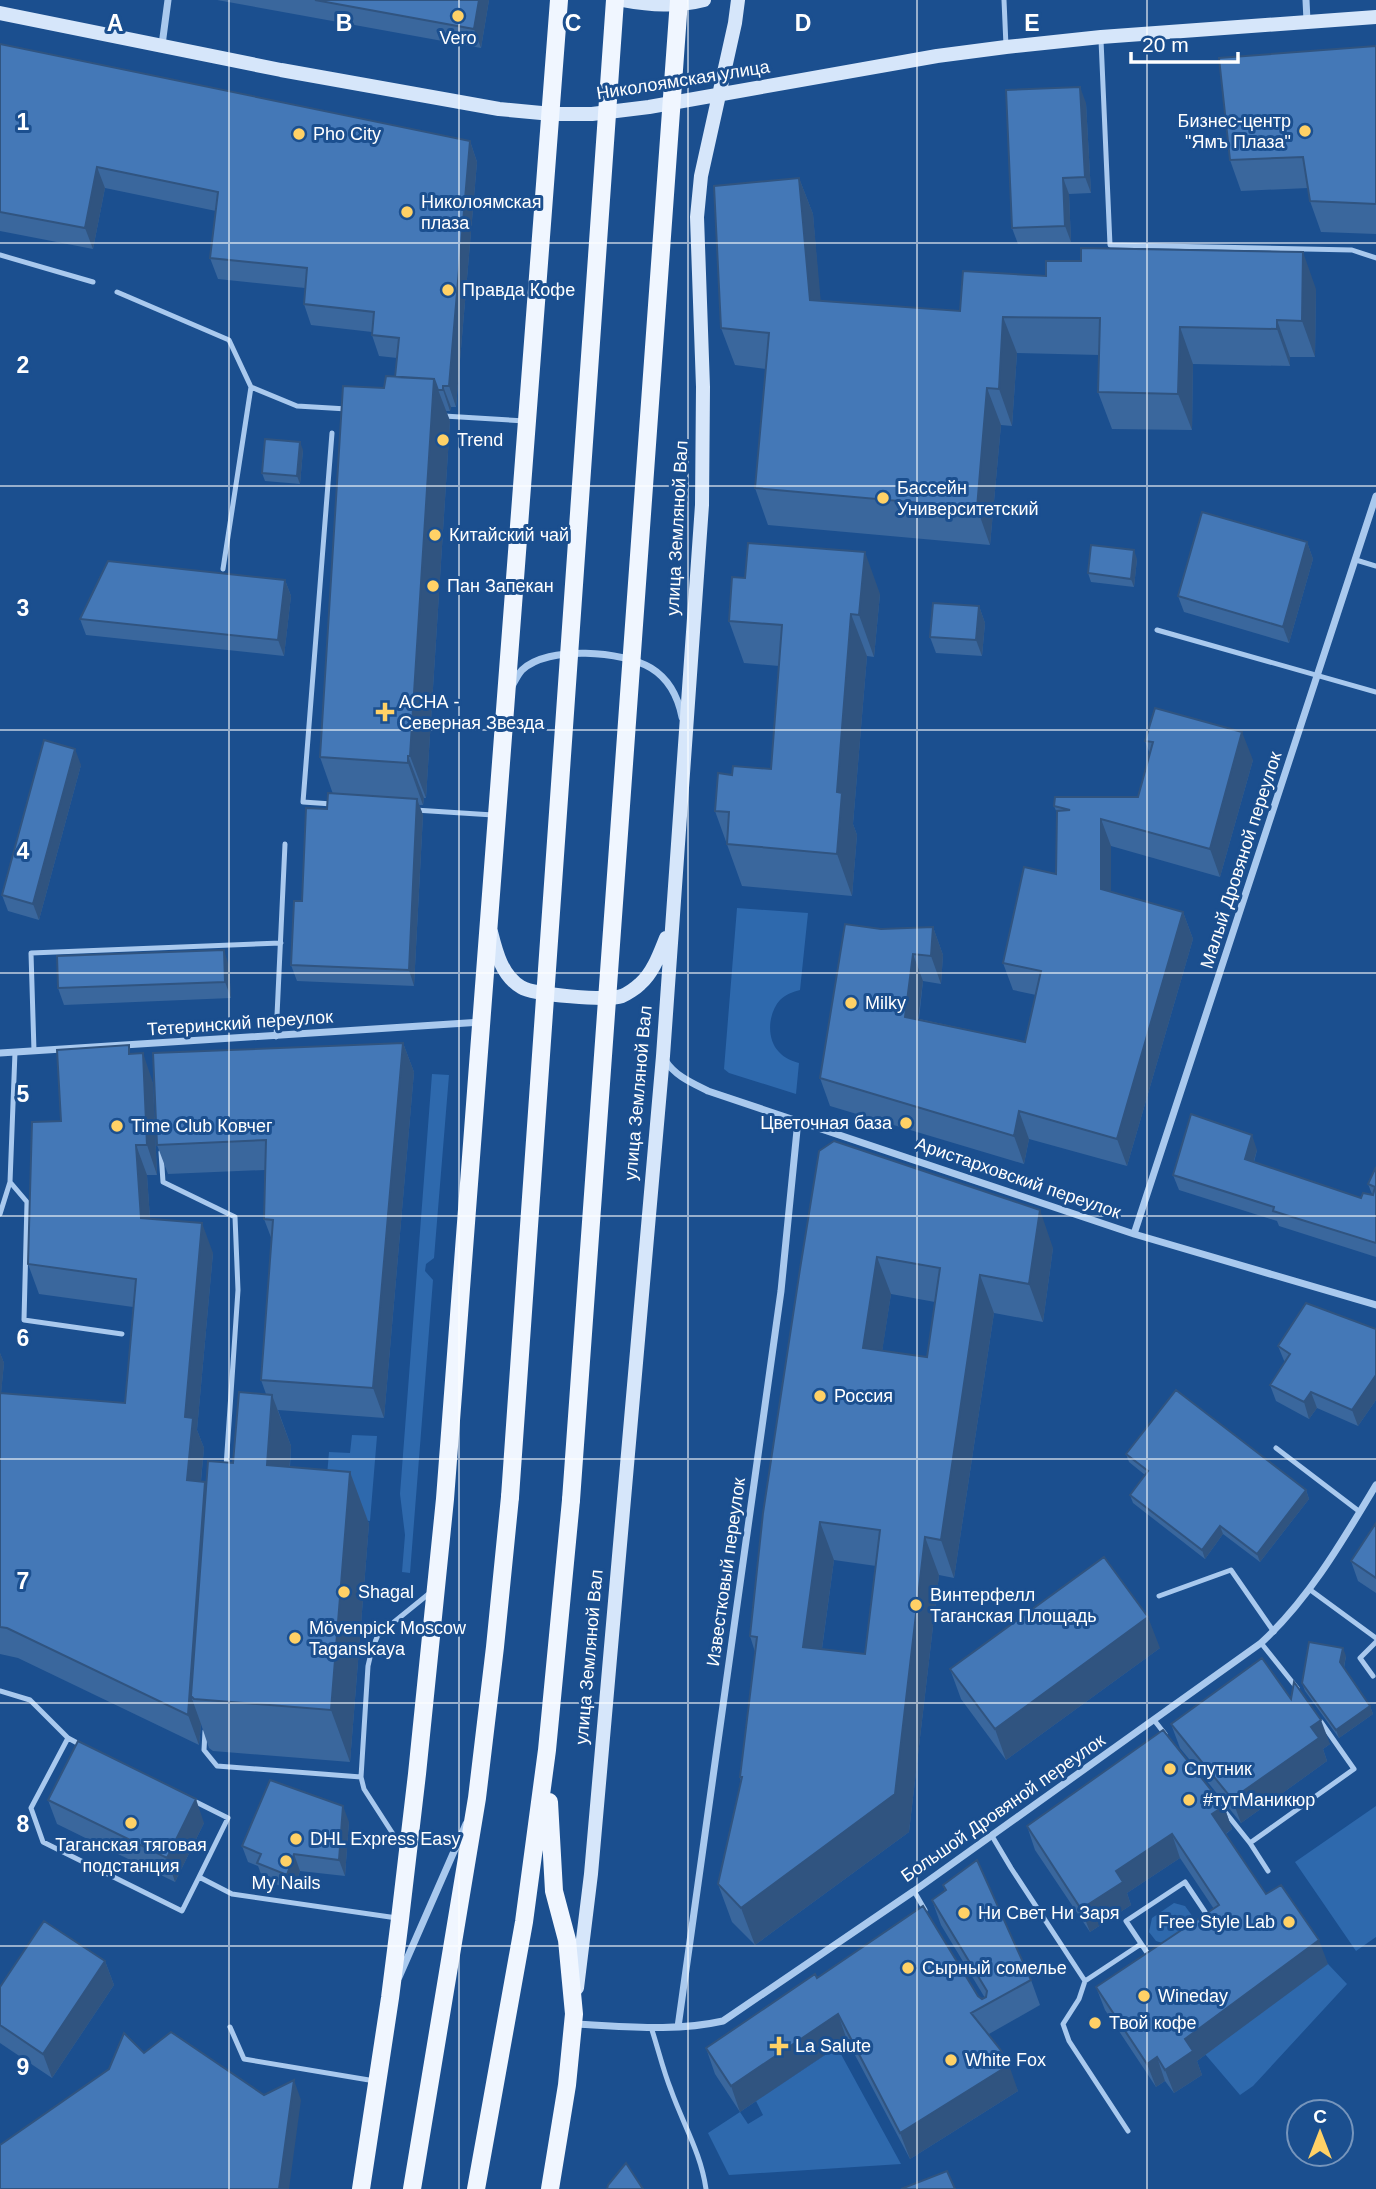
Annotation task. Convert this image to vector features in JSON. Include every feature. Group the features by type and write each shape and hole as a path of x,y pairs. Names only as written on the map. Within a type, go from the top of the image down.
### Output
{"main road":[{"path":"361,2189 400,1919 445,1499 559,0"},
{"path":"412,2189 477,1798 510,1497 615,0"},
{"path":"623,0 684,5 704,0"},
{"name":"улица Земляной Вал","path":"476,2189 524,1922 547,1749 571,1500 679,0"},
{"name":"улица Земляной Вал","path":"550,2189 567,2085 591,1874 663,1056 702,505 703,387 697,217 701,176 735,23 737,0"},
{"name":"Николоямская улица","path":"0,13 464,104 552,114 592,114 719,96 937,55 1101,37 1376,17"},
{"path":"488,924 498,959 510,977 522,988 541,993 602,998 622,996 641,984 655,964 671,925"},
{"path":"547,1749 554,1891 567,1940 573,2019"}],"street":[{"path":"162,46 168,0"},
{"path":"1306,0 1307,21"},
{"name":"Малый Дровяной переулок","path":"1134,1234 1376,496"},
{"path":"503,721 512,687 522,670 543,658 572,653 621,656 651,668 669,684 679,702 685,738"},
{"name":"Тетеринский переулок","path":"0,1053 482,1022"},
{"name":"Аристарховский переулок","path":"663,1056 671,1069 696,1085 1134,1234 1376,1306"},
{"name":"Известковый переулок","path":"678,2026 781,1291 798,1120"},
{"name":"Большой Дровяной переулок","path":"573,2019 651,2026 705,2025 723,2021 914,1891 1261,1643 1284,1622 1309,1589 1376,1485"},
{"path":"390,1998 477,1798"}],"lane":[{"path":"1004,0 1006,47"},
{"path":"1101,37 1110,245 1352,250 1376,258"},
{"path":"0,255 93,282"},
{"path":"117,292 229,340 251,387 223,569"},
{"path":"251,387 297,406 351,410"},
{"path":"431,415 527,422"},
{"path":"332,433 303,802 335,805"},
{"path":"1356,560 1376,566"},
{"path":"1157,630 1376,692"},
{"path":"408,809 496,815"},
{"path":"276,1037 285,844"},
{"path":"34,1051 31,953 281,943"},
{"path":"157,1044 157,1057"},
{"path":"0,1214 10,1182 15,1052"},
{"path":"161,1144 163,1182 235,1217 238,1290 226,1474"},
{"path":"10,1182 27,1202 24,1320 122,1334"},
{"path":"1276,1448 1360,1512"},
{"path":"1159,1596 1231,1570 1274,1632"},
{"path":"407,1857 364,1789 361,1777 368,1666 378,1635 436,1588"},
{"path":"1309,1589 1376,1640 1360,1658 1373,1676"},
{"path":"1261,1643 1300,1693"},
{"path":"0,1691 30,1700 68,1738 93,1751"},
{"path":"1250,1843 1354,1769 1316,1714"},
{"path":"1154,1720 1172,1743"},
{"path":"206,1724 204,1750 217,1766 361,1777"},
{"path":"68,1738 31,1808 43,1842 182,1911 228,1818 179,1793"},
{"path":"1217,1802 1250,1843 1268,1871"},
{"path":"992,1836 1085,1981"},
{"path":"199,1877 232,1894 400,1919"},
{"path":"1185,1882 1215,1927 1156,1966 1141,1944 1126,1921 1185,1882"},
{"path":"914,1891 929,1916"},
{"path":"1128,2131 1069,2041 1063,2024 1079,1999 1085,1981 1141,1944"},
{"path":"651,2026 671,2091 695,2146 706,2189"},
{"path":"230,2027 244,2059 378,2082"}],"shaded area":[{"path":"737,908 808,913 800,990 780,1000 773,1012 770,1026 775,1047 786,1058 799,1063 796,1094 729,1073 724,1069"},
{"path":"432,1074 449,1075 434,1258 426,1264 425,1271 433,1280 410,1573 402,1572 405,1535 400,1494"},
{"path":"352,1435 377,1436 370,1521 246,1511 325,1499 329,1452 350,1453"},
{"path":"1376,1806 1376,1937 1356,1951 1295,1862"},
{"path":"1174,1903 1185,1906 1193,1917 1189,1931 1169,1945 1156,1941 1149,1932 1152,1918"},
{"path":"1328,1964 1347,1984 1253,2086 1240,2095 1205,2054"},
{"path":"837,2047 901,2164 729,2175 708,2133 740,2112 748,2124 763,2115 756,2101"}],"building":[{"path":"315,0 479,0 474,29"},
{"path":"0,44 470,141 449,386 438,390 434,379 395,377 399,338 372,335 374,312 304,304 307,268 210,258 218,192 97,167 85,228 0,212"},
{"name":"Бизнес-центр \"Ямъ Плаза\"","path":"1376,46 1376,204 1310,201 1303,157 1230,160 1219,58"},
{"path":"1080,87 1085,177 1063,178 1065,226 1012,228 1006,90"},
{"path":"799,178 810,300 960,311 963,271 1046,276 1046,261 1081,261 1081,248 1303,252 1302,321 1277,320 1277,329 1180,327 1178,394 1098,392 1100,318 1003,317 999,389 987,388 977,508 755,488 769,333 721,328 714,186"},
{"path":"386,376 434,379 408,763 320,757 343,386 384,388"},
{"path":"265,439 300,442 297,476 262,473"},
{"path":"1202,512 1307,542 1283,627 1178,596"},
{"path":"748,543 865,552 859,615 851,614 837,792 842,793 837,854 727,844 729,812 715,811 718,773 732,775 733,766 771,769 782,625 729,621 732,577 745,578"},
{"path":"1091,545 1134,550 1131,579 1088,573"},
{"path":"108,561 285,580 278,640 80,619"},
{"path":"933,603 979,606 976,640 930,637"},
{"path":"1155,708 1242,732 1210,849 1101,819 1101,889 1183,912 1117,1139 1019,1111 1014,1136 820,1078 845,924 881,929 933,927 931,956 913,954 905,1017 1025,1042 1041,971 1003,963 1024,867 1056,874 1057,811 1070,810 1054,806 1055,797 1138,797 1153,742 1145,741"},
{"path":"44,740 75,749 33,904 2,895"},
{"path":"328,793 417,799 409,970 291,965 294,901 302,901 306,808 327,809"},
{"path":"224,950 225,982 58,988 57,956"},
{"path":"403,1043 373,1388 261,1380 273,1220 264,1219 266,1140 157,1145 153,1053"},
{"path":"129,1045 129,1054 143,1053 147,1145 136,1145 141,1218 202,1223 185,1417 193,1418 187,1480 205,1482 188,1715 0,1627 0,1393 125,1403 136,1279 28,1264 32,1122 61,1121 57,1050"},
{"path":"1191,1114 1252,1135 1245,1159 1361,1198 1363,1193 1373,1195 1375,1187 1368,1184 1376,1167 1376,1243 1273,1211 1274,1207 1173,1175"},
{"path":"834,1141 1040,1210 1029,1284 980,1275 941,1540 925,1537 895,1794 741,1908 718,1884 742,1777 757,1637 750,1636 763,1513 819,1151","holes":["877,1257 940,1268 927,1357 863,1348","820,1522 880,1530 865,1654 803,1647"]},
{"path":"1306,1303 1376,1329 1376,1375 1352,1410 1311,1392 1304,1402 1270,1385 1290,1354 1278,1346"},
{"path":"1176,1390 1306,1490 1257,1554 1220,1526 1202,1550 1130,1495 1148,1471 1126,1454"},
{"path":"239,1392 272,1395 267,1465 350,1472 331,1710 194,1699 191,1696 208,1461 233,1463"},
{"path":"1376,1523 1376,1578 1351,1561"},
{"path":"1104,1557 1148,1617 995,1729 950,1669"},
{"path":"1309,1642 1343,1648 1340,1662 1370,1706 1336,1730 1302,1683"},
{"path":"1262,1658 1291,1699 1294,1682 1321,1720 1311,1727 1319,1738 1232,1799 1171,1724"},
{"path":"1163,1730 1224,1806 1212,1814 1266,1894 1281,1885 1319,1940 1185,2039 1193,2051 1165,2070 1157,2057 1147,2064 1096,1987 1219,1905 1172,1834 1116,1871 1123,1882 1081,1909 1027,1826"},
{"name":"Таганская тяговая подстанция","path":"78,1741 196,1799 167,1858 48,1800"},
{"path":"270,1780 343,1806 339,1860 294,1854 287,1875 257,1863 261,1854 242,1846"},
{"path":"977,1860 1031,1980 971,2013 1000,2049 1009,2065 900,2133 838,2014 731,2086 706,2048 815,1974 817,1978 923,1906 978,1996 982,1999 986,1997 987,1991 932,1900 946,1890 943,1885"},
{"path":"44,1921 105,1961 43,2054 0,2025 0,1987"},
{"path":"171,2032 264,2095 294,2080 279,2189 0,2189 0,2145 109,2069 124,2033 144,2053"},
{"path":"626,2163 643,2189 607,2189 608,2185"},
{"path":"947,2171 955,2189 901,2189"}],"place":[{"name":"Vero","path":"458,16"},
{"name":"Бизнес-центр \"Ямъ Плаза\"","path":"1305,131"},
{"name":"Pho City","path":"299,134"},
{"name":"Николоямская плаза","path":"407,212"},
{"name":"Правда Кофе","path":"448,290"},
{"name":"Trend","path":"443,440"},
{"name":"Бассейн Университетский","path":"883,498"},
{"name":"Китайский чай","path":"435,535"},
{"name":"Пан Запекан","path":"433,586"},
{"name":"АСНА - Северная Звезда","path":"385,712"},
{"name":"Milky","path":"851,1003"},
{"name":"Цветочная база","path":"906,1123"},
{"name":"Time Club Ковчег","path":"117,1126"},
{"name":"Россия","path":"820,1396"},
{"name":"Shagal","path":"344,1592"},
{"name":"Винтерфелл Таганская Площадь","path":"916,1605"},
{"name":"Mövenpick Moscow Taganskaya","path":"295,1638"},
{"name":"Спутник","path":"1170,1769"},
{"name":"#тутМаникюр","path":"1189,1800"},
{"name":"Таганская тяговая подстанция","path":"131,1823"},
{"name":"DHL Express Easy","path":"296,1839"},
{"name":"My Nails","path":"286,1861"},
{"name":"Ни Свет Ни Заря","path":"964,1913"},
{"name":"Free Style Lab","path":"1289,1922"},
{"name":"Сырный сомелье","path":"908,1968"},
{"name":"Wineday","path":"1144,1996"},
{"name":"Твой кофе","path":"1095,2023"},
{"name":"La Salute","path":"779,2046"},
{"name":"White Fox","path":"951,2060"}]}
